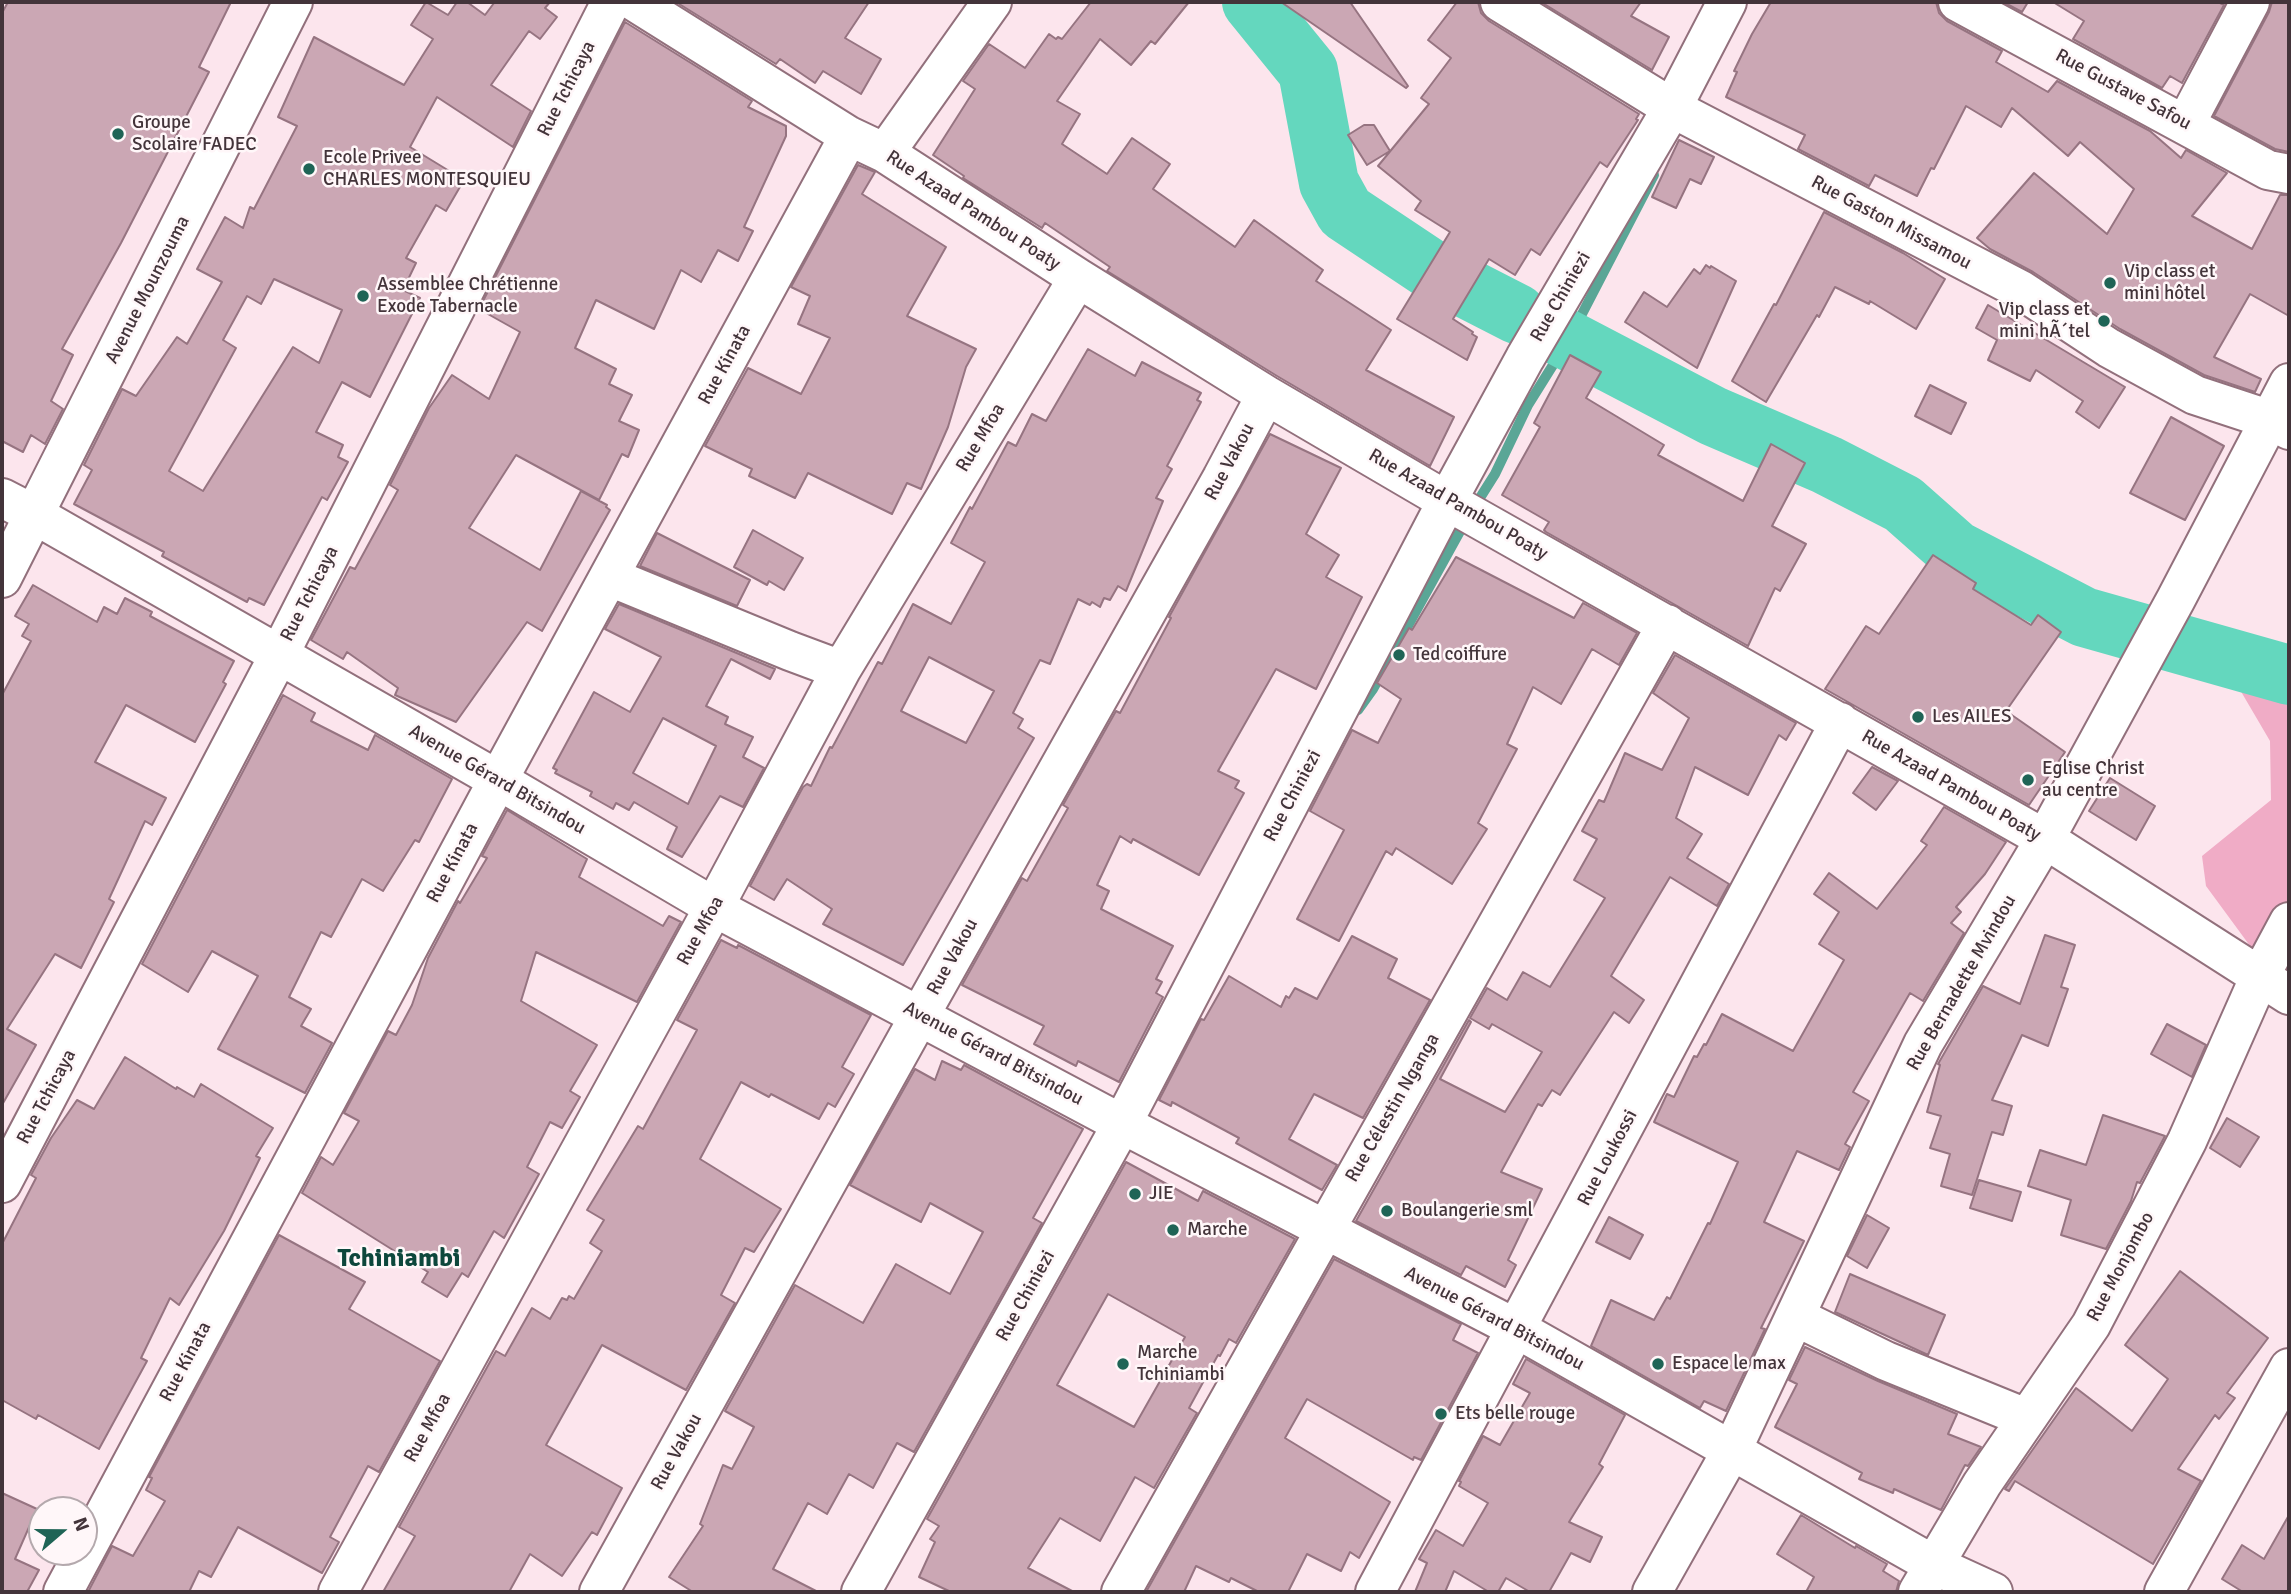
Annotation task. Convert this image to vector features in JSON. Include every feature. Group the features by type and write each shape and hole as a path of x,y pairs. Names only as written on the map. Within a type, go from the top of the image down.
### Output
{"street":[{"name":"Avenue Mounzouma","path":"2,578 18,507 293,2"},
{"name":"Rue Tchicaya","path":"2,1183 279,655 611,2"},
{"name":"Rue Azaad Pambou Poaty","path":"635,2 849,136 885,153 1266,395 1447,501 2045,839 2275,985"},
{"path":"885,153 992,2"},
{"name":"Rue Gaston Missamou","path":"1500,2 1672,108 2021,290 2109,348 2195,395 2279,425"},
{"name":"Rue Chiniezi","path":"861,1592 1122,1124 1447,501 1525,358 1672,108 1727,2"},
{"name":"Rue Gustave Safou","path":"1958,2 2186,123 2268,170 2289,174"},
{"path":"2186,123 2250,2"},
{"name":"Rue Kinata","path":"63,1592 498,780 849,136"},
{"name":"Rue Mfoa","path":"338,1592 841,670 1078,278"},
{"name":"Rue Bernadette Mvindou","path":"1652,1592 1732,1450 1923,1044 2045,839 2176,599 2279,425 2289,383"},
{"name":"Rue Vakou","path":"599,1592 1266,395"},
{"name":"Avenue Gérard Bitsindou","path":"18,507 498,780 714,907 1122,1124 1517,1329 1732,1450 1926,1578 1993,1592"},
{"path":"610,577 841,670"},
{"name":"Rue Célestin Nganga","path":"1121,1592 1667,624"},
{"name":"Rue Loukossi","path":"1375,1592 1840,722"},
{"name":"Rue Monjombo","path":"1926,1578 1982,1484 2091,1325 2187,1141 2275,985 2289,922"},
{"path":"1796,1317 1885,1361 2026,1418"},
{"path":"2164,1592 2289,1368"}],"shaded area":[{"path":"2277,675 2289,678 2289,999 2206,886 2202,856 2271,800 2270,741 2236,683"}],"building":[{"path":"8,2 231,2 199,67 209,72 121,243 62,349 73,355 51,401 63,409 45,444 31,435 23,452 2,441 2,13"},
{"path":"426,2 448,15 457,2 467,2 485,15 494,3 492,2 550,2 545,8 557,17 540,39 529,31 491,85 531,111 513,147 437,97 410,147 464,180 446,211 436,205 406,258 416,263 403,290 420,298 370,397 342,382 316,432 343,445 338,457 348,462 327,500 322,497 264,605 249,598 247,602 162,556 164,552 74,504 92,470 84,465 122,389 136,396 177,337 187,344 222,282 197,269 225,217 243,228 250,207 254,209 297,126 278,117 314,37 404,85 433,39 411,25","holes":["274,279 342,310 319,363 293,347 203,491 169,471 236,348 223,340 247,296 261,304"]},
{"path":"676,2 869,2 845,38 881,59 861,94 823,71 815,83 780,59 776,64"},
{"path":"1091,2 1189,2 1155,44 1151,41 1131,65 1100,39 1057,101 1080,114 1062,144 1107,174 1132,138 1170,164 1153,189 1235,247 1254,220 1323,270 1316,281 1391,330 1366,370 1454,417 1430,466 1107,271 1110,267 1045,223 1042,228 963,178 964,176 933,155 975,89 963,81 989,44 1025,68 1049,34 1056,39 1062,39"},
{"path":"1281,2 1350,2 1408,86 1406,88"},
{"path":"1457,2 1478,2 1481,13 1489,21 1639,114 1636,119 1638,120 1607,167 1600,162 1540,255 1531,249 1515,275 1489,259 1453,319 1477,337 1467,360 1397,319 1450,232 1415,210 1421,201 1378,166 1429,104 1421,98 1451,58 1428,40"},
{"path":"1541,2 1641,2 1631,16 1669,37 1652,70"},
{"path":"1771,2 1936,2 1939,13 1947,21 2002,51 1996,62 2048,92 2057,81 2150,131 2181,158 2186,150 2227,173 2192,216 2252,249 2280,195 2289,195 2289,316 2250,294 2214,357 2261,379 2255,392 2204,375 2120,329 2033,272 1990,249 1977,238 2034,173 2107,234 2134,189 2080,142 2068,156 2012,108 2001,127 1966,106 1917,196 1875,175 1869,186 1798,149 1805,135 1726,97 1737,72 1734,71"},
{"path":"2003,2 2028,2 2022,12"},
{"path":"2053,2 2218,2 2224,5 2182,83 2170,76 2162,88 2073,39 2084,21"},
{"path":"2272,2 2289,2 2289,152 2275,149 2214,116"},
{"path":"625,22 752,101 748,107 786,126 786,136 744,227 753,231 738,261 718,250 701,282 681,270 654,329 596,300 575,348 616,369 609,384 632,395 619,421 639,430 628,457 622,454 599,500 516,455 469,528 540,570 581,491 607,505 610,510 542,631 527,622 456,722 395,695 398,688 347,652 343,659 311,640 350,567 355,569 398,490 390,485 429,408 452,375 489,399 520,332 479,309"},
{"path":"1364,125 1374,125 1390,151 1367,165 1348,135"},
{"path":"1679,140 1714,157 1701,184 1690,179 1676,208 1652,197"},
{"path":"858,165 875,172 862,194 946,247 907,316 976,349 966,367 948,427 921,489 907,483 892,514 808,473 795,498 749,476 752,469 705,446 748,368 801,394 830,338 798,324 810,296 791,287"},
{"path":"1824,212 1903,253 1945,279 1916,329 1870,301 1869,304 1835,287 1766,402 1732,381 1774,304 1776,305"},
{"path":"1706,265 1736,281 1697,368 1625,322 1644,292 1667,307 1694,269 1700,274"},
{"path":"1988,305 2125,387 2099,428 2076,412 2083,401 2036,370 2030,381 1988,360 1997,340 1976,328"},
{"path":"1088,349 1135,376 1142,362 1201,393 1197,400 1201,402 1167,466 1172,469 1156,498 1163,501 1126,591 1118,586 1110,600 1104,598 1100,607 1078,599 1050,664 1040,660 1013,713 1023,719 1018,728 1034,738 903,965 823,924 832,909 787,879 774,900 750,886 803,787 807,784 811,786 830,747 832,748 878,662 882,664 913,604 951,624 985,562 951,543 1008,442 1016,446 1032,414 1046,421","holes":["929,657 994,691 966,743 901,711"]},
{"path":"1570,355 1601,372 1586,398 1664,445 1658,455 1743,501 1771,444 1805,463 1772,526 1806,544 1780,591 1775,588 1748,646 1546,532 1544,530 1549,522 1502,495 1540,427 1534,423"},
{"path":"1930,385 1966,403 1951,434 1915,416"},
{"path":"2171,417 2224,446 2185,520 2130,493"},
{"path":"1270,434 1341,468 1306,534 1339,555 1326,577 1362,597 1316,689 1276,669 1218,771 1239,781 1235,788 1244,793 1199,875 1133,839 1131,843 1120,836 1097,885 1109,891 1101,909 1173,946 1156,979 1162,982 1156,993 1163,997 1119,1082 1078,1061 1076,1066 1034,1044 1044,1026 962,985 1022,878 1027,881 1068,808 1063,805 1116,711 1120,713 1171,618 1169,617"},
{"path":"753,530 803,558 784,590 769,581 767,585 734,567"},
{"path":"657,533 750,580 737,606 640,566"},
{"path":"1933,555 1976,583 1973,589 2031,625 2038,615 2061,632 2006,711 2065,752 2029,805 1825,689 1866,626 1879,634"},
{"path":"1456,557 1574,618 1583,603 1637,633 1619,665 1592,649 1561,704 1533,687 1507,744 1517,749 1478,823 1487,829 1452,884 1396,848 1392,855 1386,851 1339,941 1297,919 1344,830 1310,811 1352,730 1378,743 1401,699 1377,683 1409,628 1412,630"},
{"path":"33,585 97,622 104,607 117,614 125,598 152,612 150,616 234,661 223,682 226,684 195,742 126,705 95,762 166,798 152,825 145,821 109,899 114,902 81,968 55,954 7,1029 36,1045 2,1105 2,695 31,641 22,636 29,624 15,616"},
{"path":"619,604 775,669 770,679 731,659 706,706 728,717 725,724 753,737 743,757 764,768 743,807 720,796 682,857 667,849 677,827 634,802 629,810 616,803 613,809 590,796 592,792 555,773 557,770 553,768 594,692 630,712 661,657 605,629","holes":["663,718 716,746 688,804 633,773"]},
{"path":"1675,655 1796,723 1786,740 1779,735 1748,795 1695,767 1676,818 1702,834 1687,858 1729,884 1717,906 1670,877 1611,976 1644,1000 1629,1023 1614,1012 1560,1095 1552,1090 1542,1106 1538,1104 1501,1172 1542,1189 1508,1260 1516,1265 1505,1287 1466,1266 1461,1275 1356,1221 1469,1020 1471,1022 1440,1079 1505,1112 1542,1052 1492,1024 1489,1029 1470,1018 1487,988 1507,1000 1523,972 1550,987 1605,898 1574,880 1597,839 1582,831 1599,800 1604,802 1625,753 1662,770 1689,718 1653,693"},
{"path":"283,695 315,713 311,721 368,750 375,735 452,779 419,842 415,840 383,891 362,879 331,937 321,932 289,997 311,1009 301,1026 332,1043 305,1093 218,1049 258,976 212,951 188,992 142,964"},
{"path":"1872,767 1898,781 1876,810 1853,793"},
{"path":"2110,778 2155,806 2136,840 2089,811"},
{"path":"1944,807 2006,842 1985,874 1956,907 1961,912 1951,923 1964,933 1923,1001 1910,993 1853,1092 1869,1101 1845,1144 1850,1147 1839,1170 1797,1151 1764,1222 1804,1241 1761,1328 1765,1329 1726,1411 1704,1401 1700,1408 1591,1346 1611,1300 1654,1320 1667,1297 1670,1299 1708,1223 1710,1224 1738,1162 1654,1122 1667,1094 1674,1097 1694,1056 1697,1057 1704,1044 1706,1045 1722,1014 1793,1051 1844,960 1819,944 1839,912 1814,894 1829,873 1877,909 1927,845 1921,841"},
{"path":"507,810 587,859 579,877 663,926 669,916 681,922 637,1002 536,952 521,1001 597,1045 570,1091 580,1097 562,1128 550,1122 527,1167 539,1174 504,1238 494,1231 468,1277 462,1273 447,1297 422,1282 428,1272 302,1193 321,1157 333,1165 359,1121 344,1113 388,1031 396,1035 412,1005 428,958 458,901 460,903 487,858 482,856"},
{"path":"2045,935 2075,945 2061,987 2068,989 2048,1046 2022,1035 1992,1100 2012,1106 2003,1135 1992,1132 1972,1195 1941,1186 1950,1154 1930,1148 1941,1116 1927,1112 1940,1065 1938,1064 1983,986 2020,1004"},
{"path":"1352,936 1397,959 1388,978 1430,1000 1363,1118 1314,1094 1289,1139 1337,1165 1322,1190 1236,1143 1239,1138 1172,1102 1171,1106 1159,1100 1201,1019 1204,1020 1229,976 1281,1007 1286,996 1289,998 1295,988 1317,999"},
{"path":"721,940 737,948 738,945 871,1015 842,1067 854,1074 835,1107 828,1103 819,1119 741,1082 700,1159 781,1209 754,1252 745,1248 721,1295 735,1303 686,1390 602,1345 546,1445 622,1488 597,1535 592,1532 562,1576 530,1554 509,1592 383,1592 415,1536 399,1527 496,1351 505,1356 532,1308 550,1319 562,1298 567,1300 569,1296 574,1299 602,1251 590,1243 604,1220 587,1210 638,1126 643,1129 697,1030 677,1020"},
{"path":"2167,1024 2206,1045 2192,1077 2151,1054"},
{"path":"125,1057 176,1089 177,1087 194,1097 201,1084 273,1128 256,1156 260,1158 224,1231 179,1305 170,1298 141,1358 147,1361 99,1449 38,1415 36,1419 2,1400 2,1244 36,1178 31,1175 51,1138 77,1100 94,1109"},
{"path":"942,1061 961,1070 964,1065 1083,1129 1033,1218 1042,1223 914,1452 897,1443 873,1488 849,1474 827,1514 808,1503 773,1569 818,1592 693,1592 669,1577 703,1526 700,1524 723,1465 732,1469 754,1427 725,1411 795,1285 863,1323 896,1264 950,1294 983,1232 930,1203 921,1222 850,1185 915,1069 935,1080"},
{"path":"2103,1115 2165,1136 2140,1183 2137,1182 2131,1201 2106,1249 2061,1235 2071,1200 2028,1186 2040,1150 2086,1165"},
{"path":"2227,1118 2259,1137 2240,1167 2210,1148"},
{"path":"1126,1162 1198,1201 1203,1191 1295,1239 1236,1343 1229,1339 1220,1356 1218,1355 1189,1408 1197,1413 1154,1488 1135,1477 1100,1541 1060,1518 1028,1568 1074,1592 951,1592 919,1577 935,1542 930,1539 939,1526 927,1519","holes":["1108,1294 1185,1337 1134,1427 1057,1385"]},
{"path":"1979,1180 2021,1192 2012,1221 1970,1208"},
{"path":"1867,1215 1889,1228 1867,1268 1847,1256"},
{"path":"1609,1217 1643,1235 1630,1259 1596,1242"},
{"path":"279,1235 365,1282 349,1309 440,1361 379,1472 368,1466 330,1537 339,1542 322,1573 238,1527 211,1577 199,1571 189,1592 88,1592 112,1546 133,1556 165,1501 146,1490 152,1478 149,1477"},
{"path":"1334,1259 1461,1324 1453,1340 1478,1353 1421,1460 1414,1457 1413,1460 1307,1399 1285,1438 1390,1502 1359,1558 1350,1552 1341,1571 1307,1554 1288,1592 1259,1592 1231,1578 1229,1582 1196,1566 1184,1592 1146,1592"},
{"path":"2180,1271 2268,1338 2227,1393 2235,1398 2219,1419 2215,1415 2178,1469 2201,1481 2153,1564 2015,1481 2009,1491 2005,1489 2076,1388 2132,1431 2168,1379 2125,1345"},
{"path":"1850,1274 1945,1315 1928,1355 1835,1312"},
{"path":"1805,1347 1957,1414 1948,1434 1981,1447 1968,1466 1965,1465 1941,1510 1894,1489 1893,1493 1859,1479 1862,1473 1775,1427 1797,1384 1789,1380"},
{"path":"1526,1359 1625,1415 1599,1464 1603,1467 1569,1522 1602,1537 1590,1562 1571,1553 1549,1592 1530,1592 1506,1578 1498,1592 1489,1592 1454,1571 1445,1592 1415,1592 1427,1563 1419,1559 1436,1530 1463,1546 1488,1503 1459,1486 1459,1481 1483,1436 1500,1445 1530,1393 1513,1384"},
{"path":"2,1493 28,1505 28,1529 15,1559 39,1570 27,1592 2,1592"},
{"path":"1801,1515 1887,1564 1883,1571 1899,1581 1896,1592 1806,1592 1814,1577 1777,1554"},
{"path":"2289,1515 2289,1592 2243,1592 2222,1579 2242,1545 2264,1559"}],"waterway":[{"path":"1252,2 1308,71 1329,183 1345,212 1435,272 1517,314"},
{"path":"1478,501 1495,474 1528,405 1568,341 1654,175"},
{"path":"1560,336 1713,416 1827,465 1903,504 1955,550 2084,617 2289,675"},
{"path":"1358,710 1373,689 1464,524"}],"place":[{"name":"Groupe Scolaire FADEC","path":"118,134"},
{"name":"Ecole Privee CHARLES MONTESQUIEU","path":"309,169"},
{"name":"Vip class et mini hôtel","path":"2110,283"},
{"name":"Assemblee Chrétienne Exode Tabernacle","path":"363,296"},
{"name":"Vip class et mini hÃ´tel","path":"2104,321"},
{"name":"Ted coiffure","path":"1399,655"},
{"name":"Les AILES","path":"1918,717"},
{"name":"Eglise Christ au centre","path":"2028,780"},
{"name":"JIE","path":"1135,1194"},
{"name":"Boulangerie sml","path":"1387,1211"},
{"name":"Marche","path":"1173,1230"},
{"name":"Marche Tchiniambi","path":"1123,1364"},
{"name":"Espace le max","path":"1658,1364"},
{"name":"Ets belle rouge","path":"1441,1414"}],"district":[{"name":"Tchiniambi","path":"399,1259"}]}
